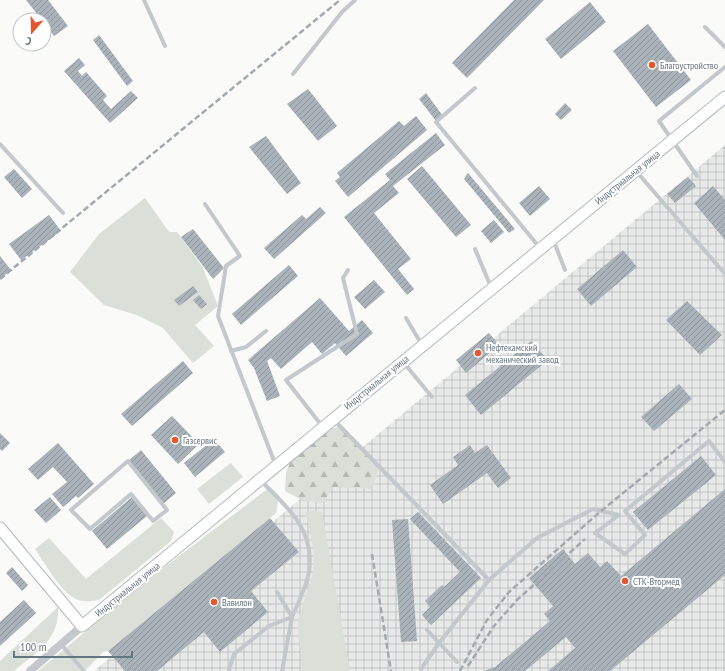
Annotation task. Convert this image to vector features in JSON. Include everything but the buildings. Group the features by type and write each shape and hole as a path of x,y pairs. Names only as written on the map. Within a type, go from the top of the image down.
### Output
{"main road":[{"name":"Индустриальная улица","path":"82,626 260,480 332,418 725,96"},
{"path":"0,528 82,626"}],"street":[{"name":"Индустриальная улица","path":"30,671 82,626"}],"lane":[{"path":"144,0 166,46"},
{"path":"293,74 342,12 355,0"},
{"path":"705,27 725,47"},
{"path":"697,176 659,121 725,67"},
{"path":"475,88 436,122 540,248"},
{"path":"0,144 64,213"},
{"path":"636,170 725,274"},
{"path":"205,204 240,256 226,266 218,316 276,466"},
{"path":"553,238 566,270"},
{"path":"475,248 492,288"},
{"path":"323,426 286,380 357,334 343,278 348,270"},
{"path":"406,318 422,345"},
{"path":"231,351 246,348 266,331"},
{"path":"402,361 432,397"},
{"path":"332,418 489,580"},
{"path":"421,669 439,643 489,580 537,538 593,509 619,516 595,533 625,554 645,535 625,511 709,441 725,462"},
{"path":"128,461 167,510 153,521 131,494 90,529 71,510 128,461"},
{"path":"260,480 298,518 310,547 309,572 292,617 282,671"},
{"path":"277,592 292,617"},
{"path":"229,670 234,654 270,626 292,617"},
{"path":"427,630 457,662"},
{"path":"61,644 84,671"}],"shaded area":[{"path":"725,145 725,671 94,671"}],"green space":[{"path":"145,198 169,232 177,232 203,268 218,306 195,325 214,346 193,363 163,328 137,315 104,305 70,272 99,234"},
{"path":"342,426 380,466 371,489 332,487 324,503 302,500 285,491 286,473 291,460 327,430"},
{"path":"231,463 243,477 209,504 197,489"},
{"path":"270,487 279,496 276,513 108,651 103,652 85,671 38,671 149,579"},
{"path":"313,510 322,512 350,671 302,671 298,620 313,572 314,553 306,512"},
{"path":"161,518 174,532 171,541 99,600 80,601 68,594 35,549 49,538 86,579"},
{"path":"58,607 58,618 55,628 51,636 39,651 14,671 0,671 0,661"}],"railway":[{"path":"0,279 340,0"},
{"path":"460,671 487,620 509,592 601,511 725,410"},
{"path":"468,666 494,626 517,600 585,539"},
{"path":"372,554 391,671"}],"place":[{"name":"Благоустройство","path":"652,65"},
{"name":"Нефтекамский механический завод","path":"478,353"},
{"name":"Газсервис","path":"175,440"},
{"name":"СТК-Втормед","path":"625,581"},
{"name":"Вавилон","path":"214,602"}]}
